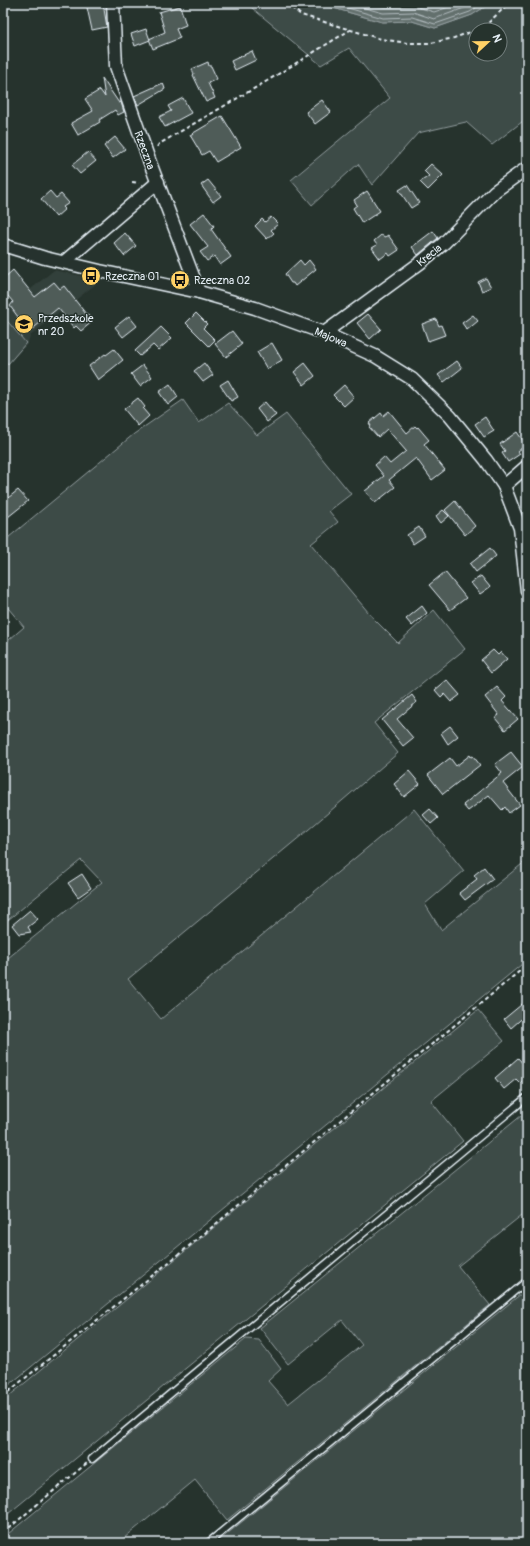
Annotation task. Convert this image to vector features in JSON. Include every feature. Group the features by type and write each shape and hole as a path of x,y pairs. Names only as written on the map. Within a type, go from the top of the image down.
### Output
{"street":[{"name":"Rzeczna","path":"113,3 116,66 149,160 199,292"},
{"name":"Krecia","path":"324,333 420,263 444,243 495,191 527,168"},
{"path":"64,262 158,182"},
{"name":"Majowa","path":"3,245 100,271 199,292 255,308 324,333 375,356 412,379 450,416 486,460 504,486 520,528 527,591"},
{"path":"504,486 527,466"}],"lane":[{"path":"92,1459 527,1098"},
{"path":"208,1543 527,1281"}],"path":[{"path":"286,3 301,15 380,39 407,43 431,42 454,38 468,33"},
{"path":"489,22 509,3"},
{"path":"149,160 159,144 350,30"},
{"path":"3,1396 199,1238 527,965"},
{"path":"3,1533 92,1459"}],"shaded area":[{"path":"246,3 316,3 382,22 412,21 435,28 472,15 491,3 527,3 527,118 492,145 466,122 418,133 372,185 358,164 312,205 291,180 390,98 349,48 321,65"},
{"name":"Przedszkole nr 20","path":"54,270 101,280 30,336 28,343 8,364 3,361 3,312"},
{"path":"3,316 26,343 8,364 3,358"},
{"path":"183,400 199,423 228,403 257,435 286,414 351,494 329,511 338,522 311,544 374,619 398,643 434,610 465,649 374,723 398,753 308,830 128,979 161,1019 414,809 464,871 425,904 441,930 527,860 527,960 3,1390 3,962 102,882 81,860 3,924 3,645 24,627 3,602 3,542 134,434"},
{"path":"478,1010 504,1041 431,1101 463,1141 3,1518 3,1401"},
{"path":"527,1111 527,1211 458,1266 490,1305 227,1520 195,1480 118,1543 3,1543 3,1538 246,1339 259,1340 281,1369 268,1381 288,1404 362,1345 342,1320 288,1364 260,1328"},
{"path":"527,1289 527,1543 216,1543"}],"water":[{"path":"316,3 491,3 472,15 435,28 412,21 382,22"}],"building":[{"path":"86,3 103,3 107,27 92,30"},
{"path":"180,6 186,25 176,29 180,38 153,49 149,39 165,32 159,12"},
{"path":"146,29 150,40 135,46 131,34"},
{"path":"252,51 256,60 235,70 231,61"},
{"path":"208,62 217,79 208,83 215,98 206,102 193,75 192,69"},
{"path":"102,78 119,103 121,102 124,112 118,115 115,110 99,120 100,122 78,135 71,123 93,111 85,99 100,90 105,97"},
{"path":"163,83 165,89 138,105 134,96"},
{"path":"183,98 191,113 165,127 159,117 171,111 168,106"},
{"path":"322,100 331,112 315,124 306,112"},
{"path":"222,116 241,147 216,162 209,151 202,155 190,135"},
{"path":"115,137 125,149 113,158 104,146"},
{"path":"88,152 96,161 80,174 72,165"},
{"path":"431,164 443,175 428,190 420,182 429,176 424,171"},
{"path":"208,180 221,196 213,202 201,185"},
{"path":"407,185 419,203 411,208 399,190"},
{"path":"50,191 56,198 61,194 69,203 63,207 65,209 56,217 41,199"},
{"path":"367,191 380,211 362,223 353,208 357,205 354,200"},
{"path":"204,213 214,226 211,229 231,257 220,265 214,256 207,261 200,252 208,247 190,224"},
{"path":"271,217 278,224 271,230 274,233 267,239 255,226 262,219 265,222"},
{"path":"433,231 438,238 418,255 412,247"},
{"path":"125,233 136,246 124,256 114,243"},
{"path":"381,235 385,237 388,235 399,250 390,256 388,253 380,259 372,248 377,245 374,241"},
{"path":"300,260 304,265 309,260 316,269 295,286 285,274"},
{"path":"13,270 35,297 54,282 60,289 64,286 93,321 81,331 76,326 74,328 58,308 29,332 10,306 13,302 3,290 3,279"},
{"path":"486,278 491,287 482,291 478,282"},
{"path":"196,313 207,324 203,328 215,340 209,346 186,323"},
{"path":"368,314 381,329 370,339 357,323"},
{"path":"473,315 478,321 467,330 462,323"},
{"path":"129,316 137,326 123,337 115,327"},
{"path":"436,319 439,326 441,325 445,335 428,341 422,324"},
{"path":"161,327 172,338 158,350 153,345 140,356 135,351"},
{"path":"232,331 242,344 226,357 215,344"},
{"path":"272,343 282,360 267,369 257,352"},
{"path":"114,349 123,360 98,380 89,366"},
{"path":"457,361 462,368 444,382 438,375"},
{"path":"204,363 213,375 203,382 194,371"},
{"path":"305,363 315,376 304,385 294,372"},
{"path":"143,365 152,377 140,386 131,374"},
{"path":"228,380 238,397 231,401 220,385"},
{"path":"170,384 178,397 168,405 159,392"},
{"path":"344,385 354,397 344,406 333,395"},
{"path":"138,398 145,407 143,409 149,416 138,426 124,409"},
{"path":"265,402 276,415 267,422 257,409"},
{"path":"389,411 407,433 415,426 417,428 418,427 429,440 424,444 445,470 432,480 416,458 389,480 395,487 375,503 365,491 384,476 375,465 384,457 390,464 406,451 387,429 378,437 369,427 371,426 369,423 381,413 383,416"},
{"path":"485,417 494,431 484,437 475,424"},
{"path":"517,432 526,445 518,451 520,454 508,462 502,453 505,451 500,444"},
{"path":"18,490 28,501 3,521 3,502"},
{"path":"455,501 475,526 465,535 445,510"},
{"path":"443,510 449,516 441,523 436,516"},
{"path":"419,527 425,536 413,544 407,535"},
{"path":"490,548 496,556 476,572 470,564"},
{"path":"445,572 466,598 450,610 429,585"},
{"path":"481,576 490,587 480,594 471,583"},
{"path":"422,606 427,613 412,626 406,619"},
{"path":"493,650 498,655 501,652 507,659 491,673 481,660"},
{"path":"447,680 460,695 451,702 444,694 441,697 435,690"},
{"path":"497,687 506,697 502,701 518,719 505,730 495,718 499,715 485,697"},
{"path":"412,695 417,702 397,719 413,738 403,746 382,720"},
{"path":"450,726 458,736 448,744 441,733"},
{"path":"511,752 523,767 503,783 520,805 509,813 505,807 502,810 489,795 468,811 463,805 502,773 495,764"},
{"path":"470,755 471,757 473,756 480,765 443,794 428,775 450,758 456,766"},
{"path":"409,771 420,784 404,797 394,784"},
{"path":"430,809 438,818 431,824 423,815"},
{"path":"484,867 493,879 465,900 459,893 477,879 474,875"},
{"path":"82,874 91,888 78,897 68,883"},
{"path":"30,910 38,919 28,927 31,932 19,934 12,925"},
{"path":"527,1000 527,1014 511,1028 504,1019"},
{"path":"518,1058 527,1068 527,1077 520,1083 516,1079 504,1089 495,1078"}],"place":[{"name":"Rzeczna 01","path":"91,276"},
{"name":"Rzeczna 02","path":"180,280"},
{"name":"Przedszkole nr 20","path":"24,324"}]}
